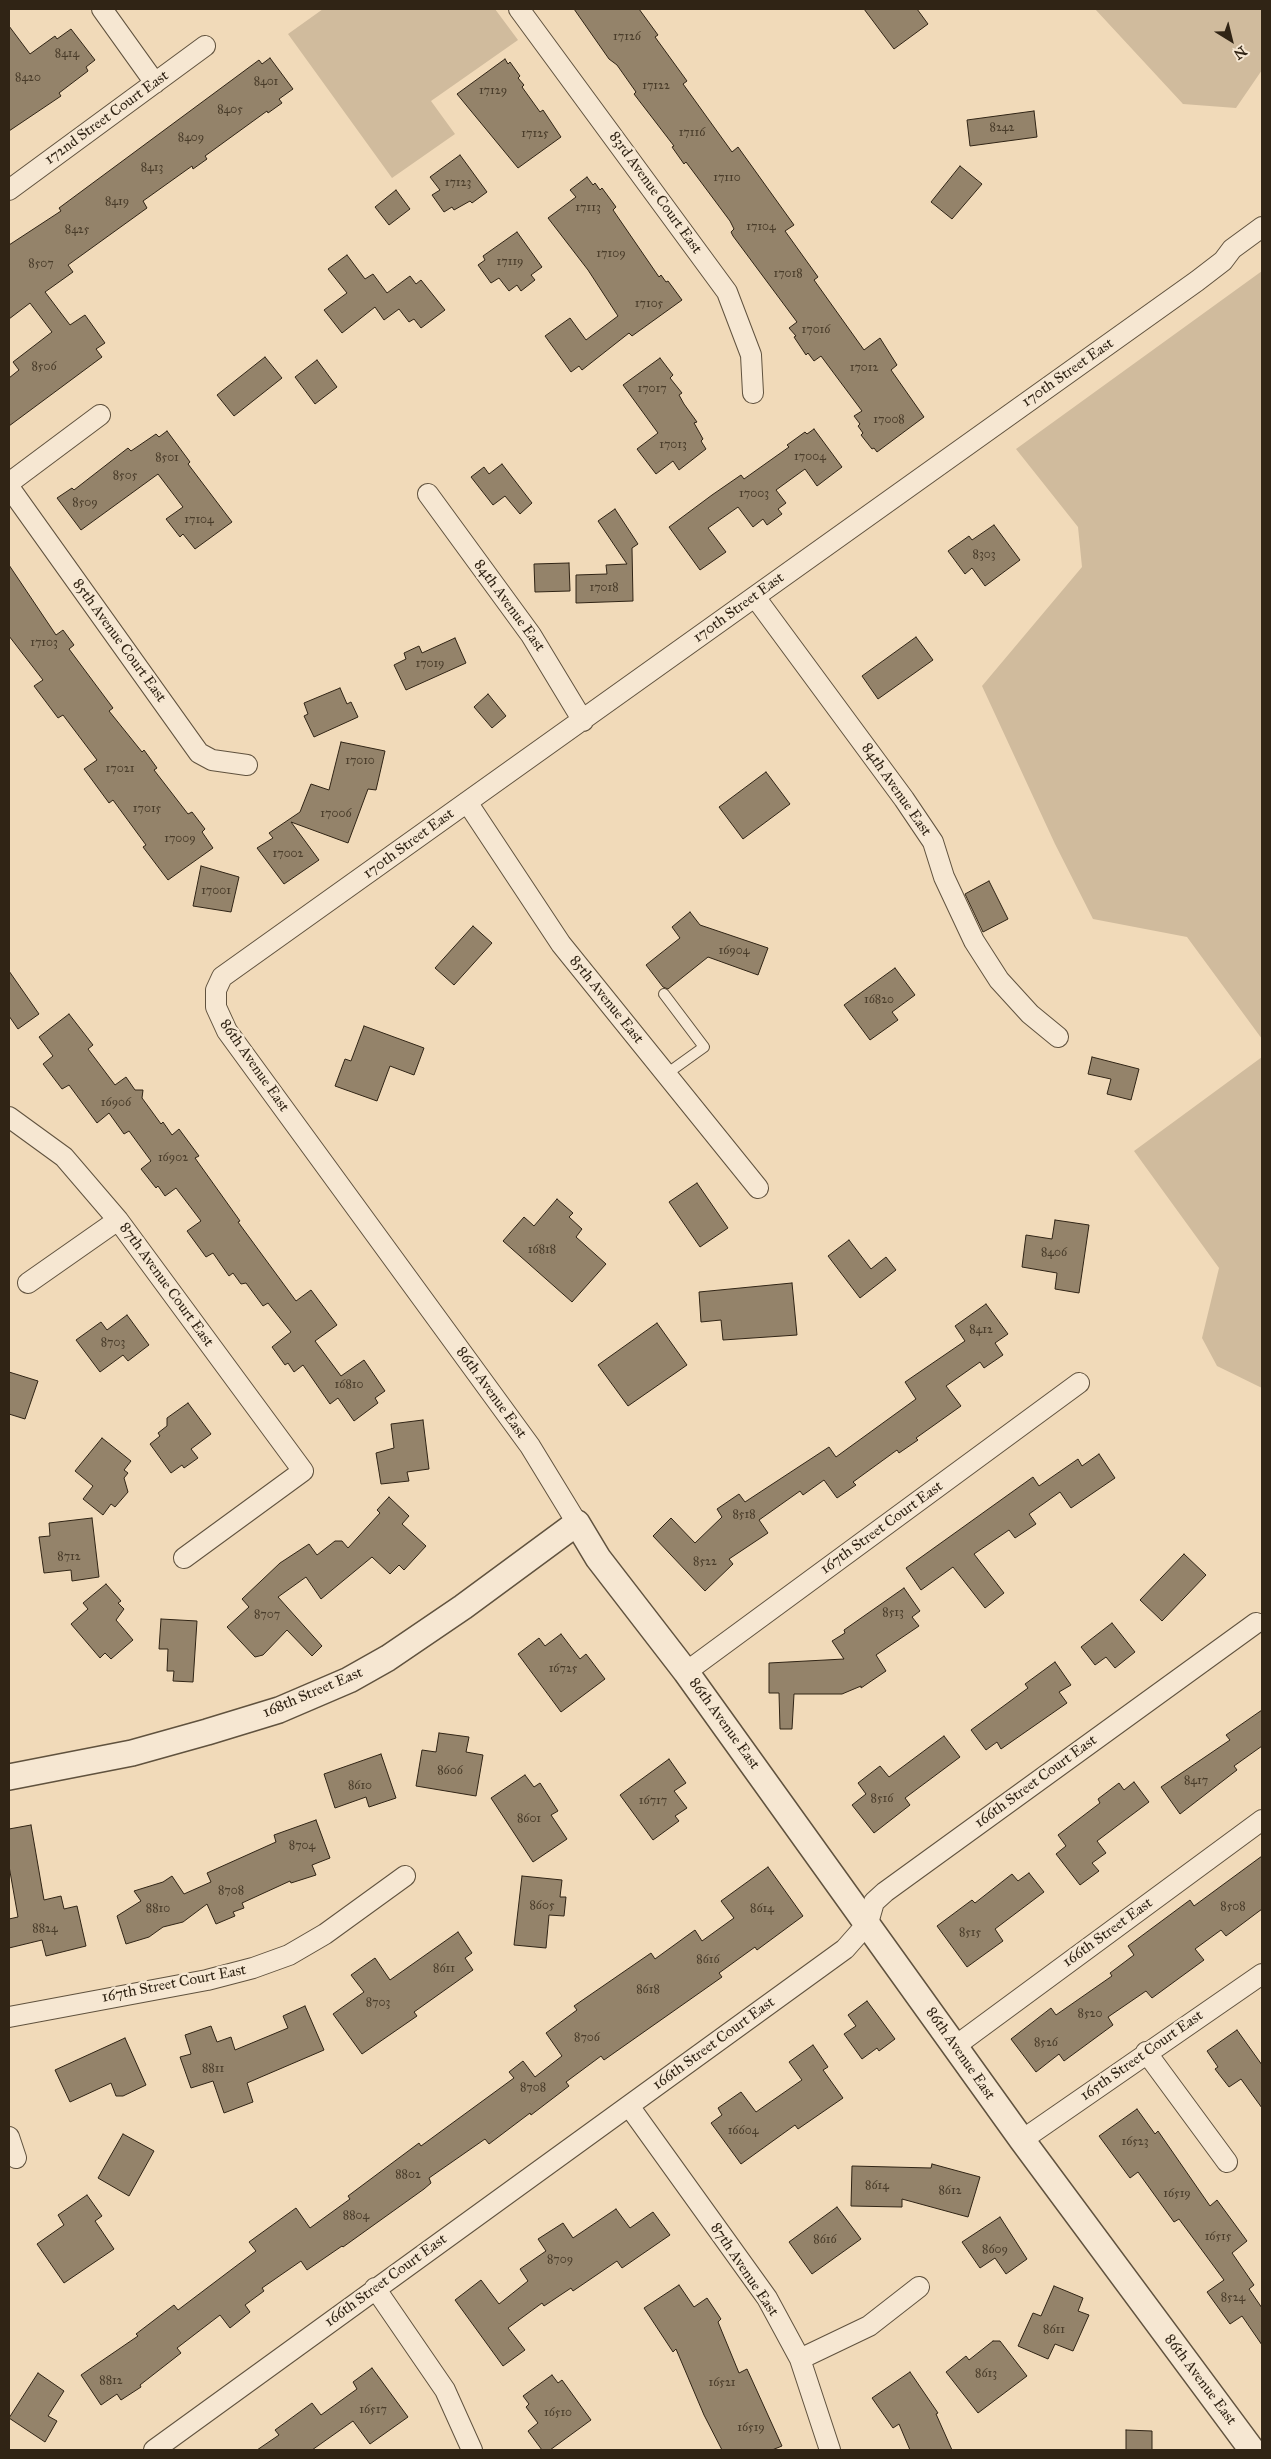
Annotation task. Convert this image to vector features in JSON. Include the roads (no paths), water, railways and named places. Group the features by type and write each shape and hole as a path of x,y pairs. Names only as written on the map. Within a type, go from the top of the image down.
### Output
{"street":[{"path":"102,9 155,82"},
{"name":"83rd Avenue Court East","path":"519,9 727,292 752,355 753,394"},
{"name":"172nd Street Court East","path":"9,190 205,46"},
{"name":"170th Street East","path":"216,990 222,977 1197,281 1223,261 1232,249 1262,227"},
{"path":"9,483 100,415"},
{"name":"85th Avenue Court East","path":"9,487 199,752 212,760 248,764"},
{"name":"84th Avenue East","path":"428,494 536,643 583,721"},
{"name":"84th Avenue East","path":"754,597 904,799 933,842 944,877 970,933 1000,980 1030,1014 1058,1037"},
{"name":"85th Avenue East","path":"467,802 561,944 758,1188"},
{"name":"86th Avenue East","path":"216,990 216,1007 226,1031 530,1446 598,1558 686,1672 868,1923 954,2047 1252,2450"},
{"name":"87th Avenue Court East","path":"9,1117 64,1157 118,1220 303,1471 184,1558"},
{"path":"28,1283 118,1220"},
{"name":"167th Street Court East","path":"686,1672 1079,1383"},
{"name":"168th Street East","path":"9,1777 132,1753 207,1732 279,1710 349,1680 388,1658 463,1607 577,1523"},
{"name":"166th Street Court East","path":"154,2450 845,1949 868,1923 874,1902 885,1892 1256,1623"},
{"name":"166th Street East","path":"954,2047 1262,1820"},
{"name":"167th Street Court East","path":"9,2017 207,1980 253,1968 289,1954 325,1934 405,1876"},
{"name":"165th Street Court East","path":"1022,2140 1146,2052 1262,1974"},
{"path":"1146,2052 1227,2162"},
{"name":"87th Avenue East","path":"629,2106 767,2298 800,2359 830,2450"},
{"path":"9,2137 16,2158"},
{"path":"800,2359 869,2326 919,2287"},
{"path":"375,2288 445,2390 472,2450"},
{"path":"1256,2450 1262,2446"}],"lane":[{"path":"664,994 704,1047 665,1075"}]}
